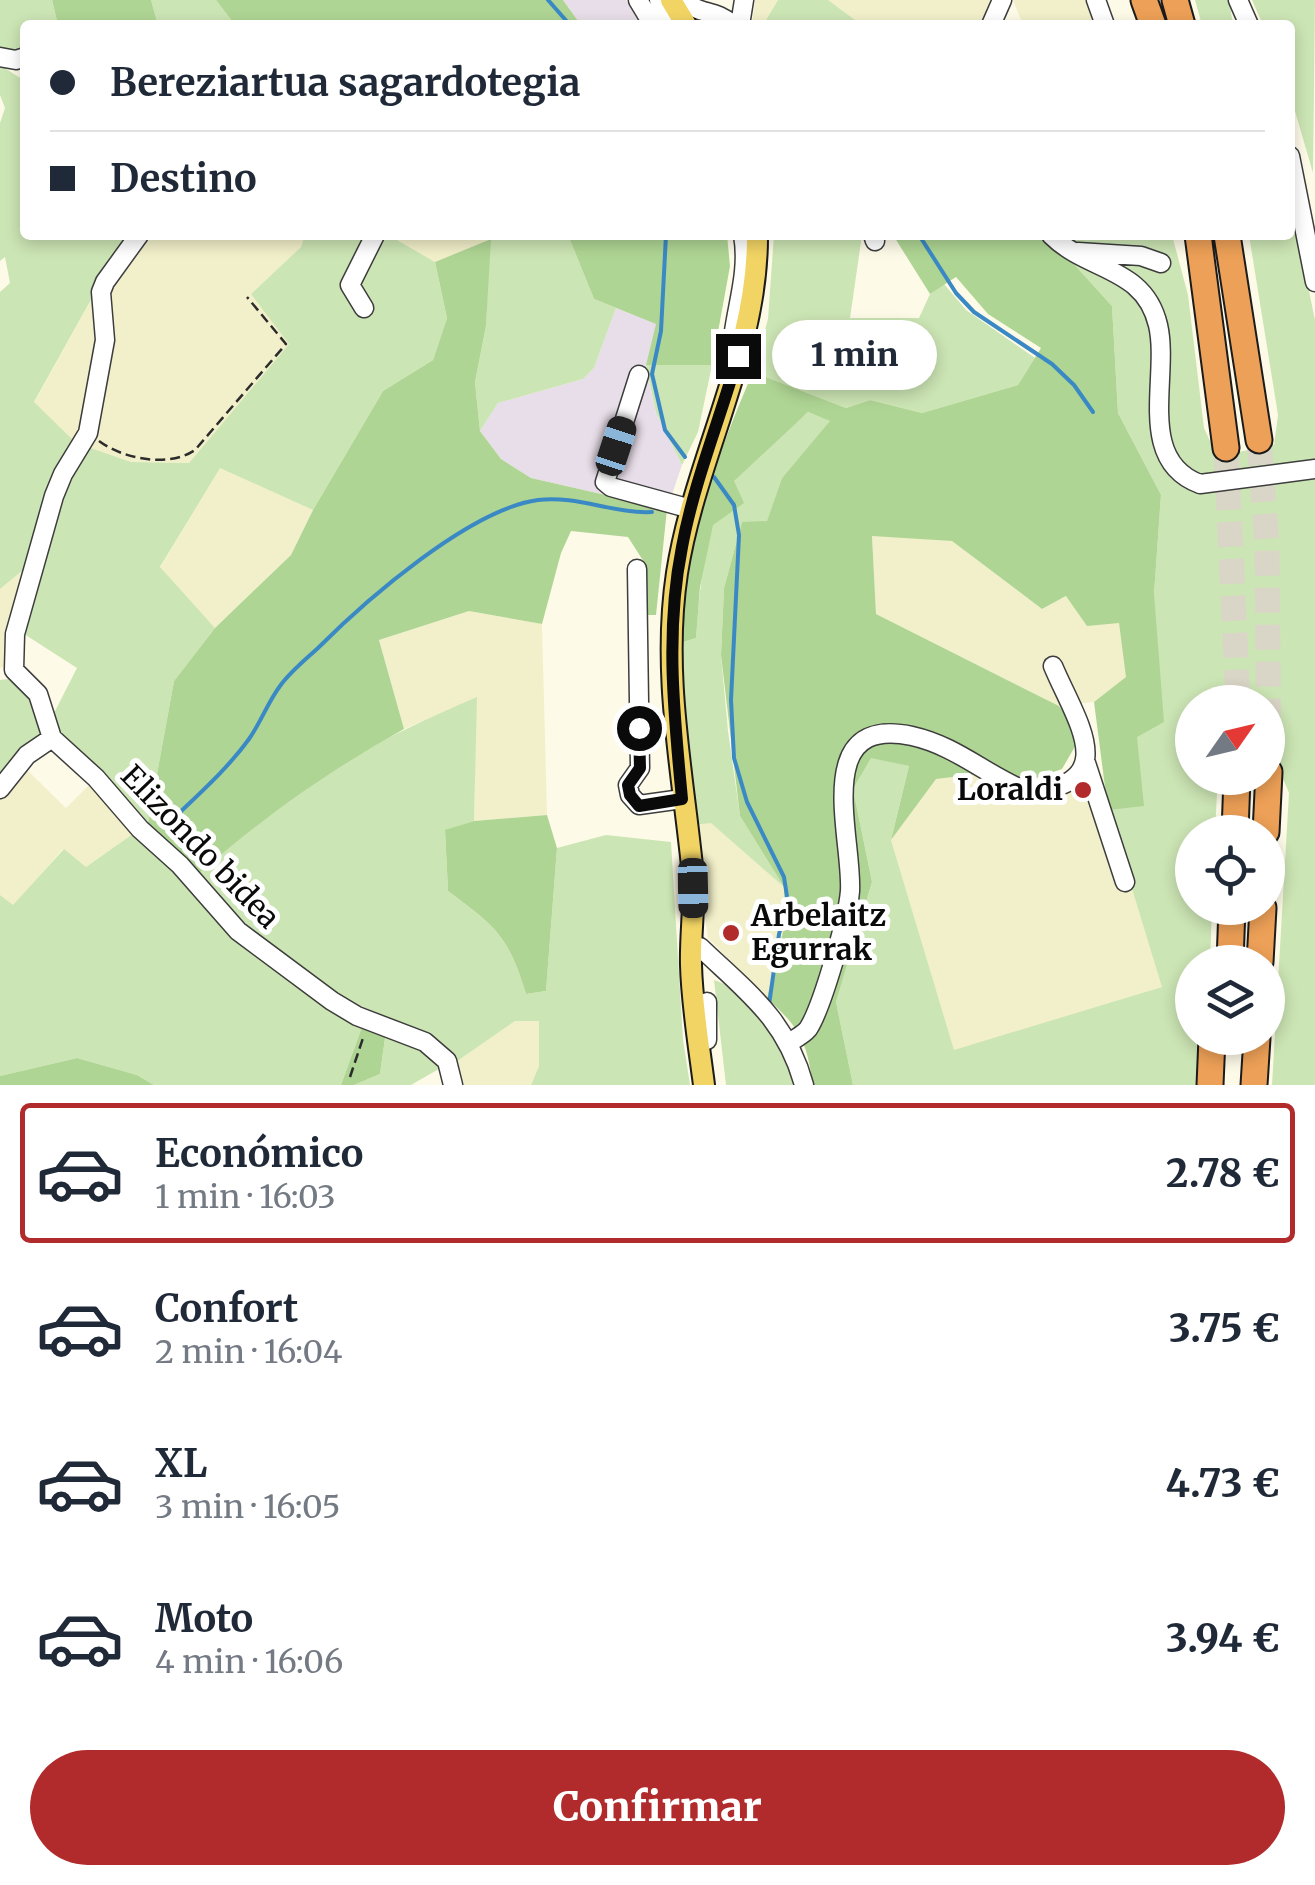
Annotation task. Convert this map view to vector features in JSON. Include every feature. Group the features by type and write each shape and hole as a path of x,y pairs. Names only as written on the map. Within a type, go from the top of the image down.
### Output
{"highway":[{"path":"1199,240 1226,448"},
{"path":"1228,240 1259,440"},
{"path":"1210,1085 1211,1055"},
{"path":"1225,1085 1226,1055"},
{"path":"1254,1085 1255,1055"}],"main road":[{"path":"704,1085 692,985 692,869 670,658 676,586 690,509 733,375 754,290 757,240"},
{"path":"694,914 716,1085"}],"street":[{"path":"684,0 698,10 726,15 744,0"},
{"path":"1295,181 1315,282"},
{"name":"Elizondo bidea","path":"135,240 102,292 105,340 88,433 54,496 7,671 38,694 52,738 180,865 238,931 332,1001 438,1052 446,1062 453,1085"},
{"path":"364,308 350,285 372,240"},
{"path":"733,375 732,343 744,281 744,240"},
{"path":"754,290 763,266 765,240"},
{"path":"1057,240 1082,260 1135,282 1148,301 1158,324 1160,345 1160,436 1165,454 1184,476 1200,484 1315,469"},
{"path":"1070,251 1141,256 1161,263"},
{"path":"639,374 605,482 690,509"},
{"path":"637,569 640,768 628,785 639,806 682,799"},
{"path":"1053,666 1088,748 1086,763 1125,882"},
{"path":"790,1042 807,1031 830,972 850,892 842,796 849,758 860,743 889,733 912,736 962,754 1028,792 1077,776 1086,763"},
{"path":"0,789 27,755 52,738"},
{"path":"700,946 765,1010 790,1042 804,1085"}],"path":[{"path":"88,433 107,447 135,457 184,458 195,450 286,344 247,297"},
{"path":"350,1076 369,1020"}],"shaded area":[{"path":"563,0 626,0 637,20 577,20"},
{"path":"755,0 778,0 766,20 753,20"},
{"path":"828,0 997,0 988,20 855,20"},
{"path":"1013,0 1106,0 1114,20 1021,20"},
{"path":"124,240 303,240 301,247 251,294 290,343 189,463 131,462 76,443 34,403"},
{"path":"397,240 489,240 435,262"},
{"path":"616,308 657,324 646,366 656,413 682,465 667,509 531,478 501,459 480,431 498,403 583,379 594,368"},
{"path":"220,467 313,510 291,555 215,628 160,568"},
{"path":"872,535 952,541 1042,609 1067,596 1119,623 1127,677 1094,702 1059,706 876,614"},
{"path":"33,562 8,666 0,668 0,589"},
{"path":"469,611 542,624 547,815 474,821 476,698 404,729 379,640"},
{"path":"23,766 66,808 94,780 137,831 86,867 63,849 13,906 0,895 0,798"},
{"path":"995,772 1025,799 1103,774 1108,810 1163,987 954,1051 891,840 935,779"},
{"path":"711,822 784,887 786,924 767,998 708,938 692,825"},
{"path":"515,1021 540,1021 539,1066 531,1085 458,1085 453,1064"}],"green space":[{"path":"0,0 52,0 57,20 20,20 20,51 0,48"},
{"path":"52,0 151,0 157,20 57,20"},
{"path":"151,0 216,0 231,20 157,20"},
{"path":"216,0 563,0 577,20 231,20"},
{"path":"778,0 828,0 855,20 766,20"},
{"path":"1195,0 1229,0 1233,20 1201,20"},
{"path":"1252,0 1315,0 1313,173 1295,111 1295,20 1261,20"},
{"path":"0,65 20,78 20,240 124,240 34,402 76,443 33,562 0,589 0,292 10,283 5,257 0,261 0,123 5,108 0,95"},
{"path":"1295,224 1315,320 1315,1085 1272,1085 1274,1055 1285,1055 1285,945 1280,945 1281,925 1285,925 1289,793 1285,784 1285,685 1175,685 1175,795 1217,795 1216,815 1175,815 1175,925 1211,925 1211,945 1175,945 1175,1055 1206,1055 1205,1085 853,1085 836,1002 872,882 853,789 871,757 909,766 891,840 954,1050 1162,987 1108,810 1137,737 1161,495 1118,413 1112,306 1072,262 1143,260 1066,240 1173,240 1188,295 1204,428 1217,456 1274,445 1278,415 1250,240 1295,240"},
{"path":"303,240 397,240 435,262 447,318 433,360 383,391 313,510 220,468 160,567 215,628 174,681 147,829 56,736 51,719 77,668 21,632 59,496 85,446 131,462 189,463 289,344 251,294 301,247"},
{"path":"490,240 570,240 594,299 616,308 594,368 583,379 498,403 480,431 475,382 486,326"},
{"path":"491,240 486,326 475,382 480,431 501,459 531,478 667,509 656,615 645,615 644,562 628,537 571,531 542,624 469,611 379,640 404,729 295,797 195,877 147,829 174,681 215,628 291,555 383,391 433,360 447,318 435,262"},
{"path":"570,240 727,240 730,266 712,365 646,365 656,324 594,299"},
{"path":"774,240 861,240 850,318 919,318 930,294 944,284 966,310 1035,358 1018,385 922,413 870,400 846,408 753,372 768,319"},
{"path":"896,240 1046,240 1112,306 1118,413 1161,495 1154,594 1164,722 1137,737 1144,806 1108,810 1094,702 1126,677 1119,623 1087,626 1066,596 1042,609 952,541 872,536 876,614 1059,706 1081,736 1062,769 1025,782 995,772 936,779 891,840 909,766 871,758 853,789 872,882 836,1002 853,1085 813,1085 800,1036 767,998 785,924 784,887 740,816 721,655 724,588 742,522 767,521 782,478 830,421 808,412 734,481 744,503 713,525 700,587 696,638 677,644 680,608 703,505 753,372 846,408 870,400 922,413 1018,385 1041,348 988,314 956,277 930,294"},
{"path":"646,365 712,365 698,432 682,465 656,413"},
{"path":"808,412 831,421 782,478 767,522 742,522 724,588 721,655 740,816 784,887 711,823 691,825 677,644 696,638 705,556 724,497 751,462"},
{"path":"8,679 29,694 46,731 0,786 0,680"},
{"path":"477,697 474,821 445,831 448,891 498,934 513,958 526,994 546,991 557,848 606,835 671,842 683,1040 690,1085 531,1085 539,1066 539,1021 515,1021 453,1064 352,1008 246,934 195,877 261,821 330,771 384,740"},
{"path":"547,815 557,848 546,991 526,994 513,958 498,934 448,891 445,830 474,821"},
{"path":"137,831 262,956 362,1027 341,1085 154,1085 137,1075 77,1058 0,1076 0,895 13,905 64,849 86,867"},
{"path":"714,980 745,998 772,1026 784,1046 797,1085 726,1085"},
{"path":"362,1027 386,1031 380,1074 354,1085 341,1085"},
{"path":"386,1031 413,1041 444,1066 411,1085 354,1085 380,1074"},
{"path":"77,1058 137,1075 154,1085 0,1085 0,1076"}],"waterway":[{"path":"548,0 566,20"},
{"path":"666,240 661,331 652,374 665,430 685,457"},
{"path":"922,240 956,293 974,312 1052,364 1074,385 1093,412"},
{"path":"714,477 734,505 739,535 731,700 734,758 747,802 784,877 788,903 779,934 769,1005"},
{"path":"175,817 241,750 293,671 391,582 451,538 511,507 538,500 567,500 652,512"}],"tunnel":[{"path":"1259,440 1267,545 1268,685"},
{"path":"1226,448 1237,685"}],"place":[{"name":"Loraldi","path":"1083,790"},
{"name":"Arbelaitz Egurrak","path":"731,933"}],"route":[{"path":"639,728 640,768 628,785 630,795 639,806 682,799 671,680 674,598 690,509 738,356"}]}
